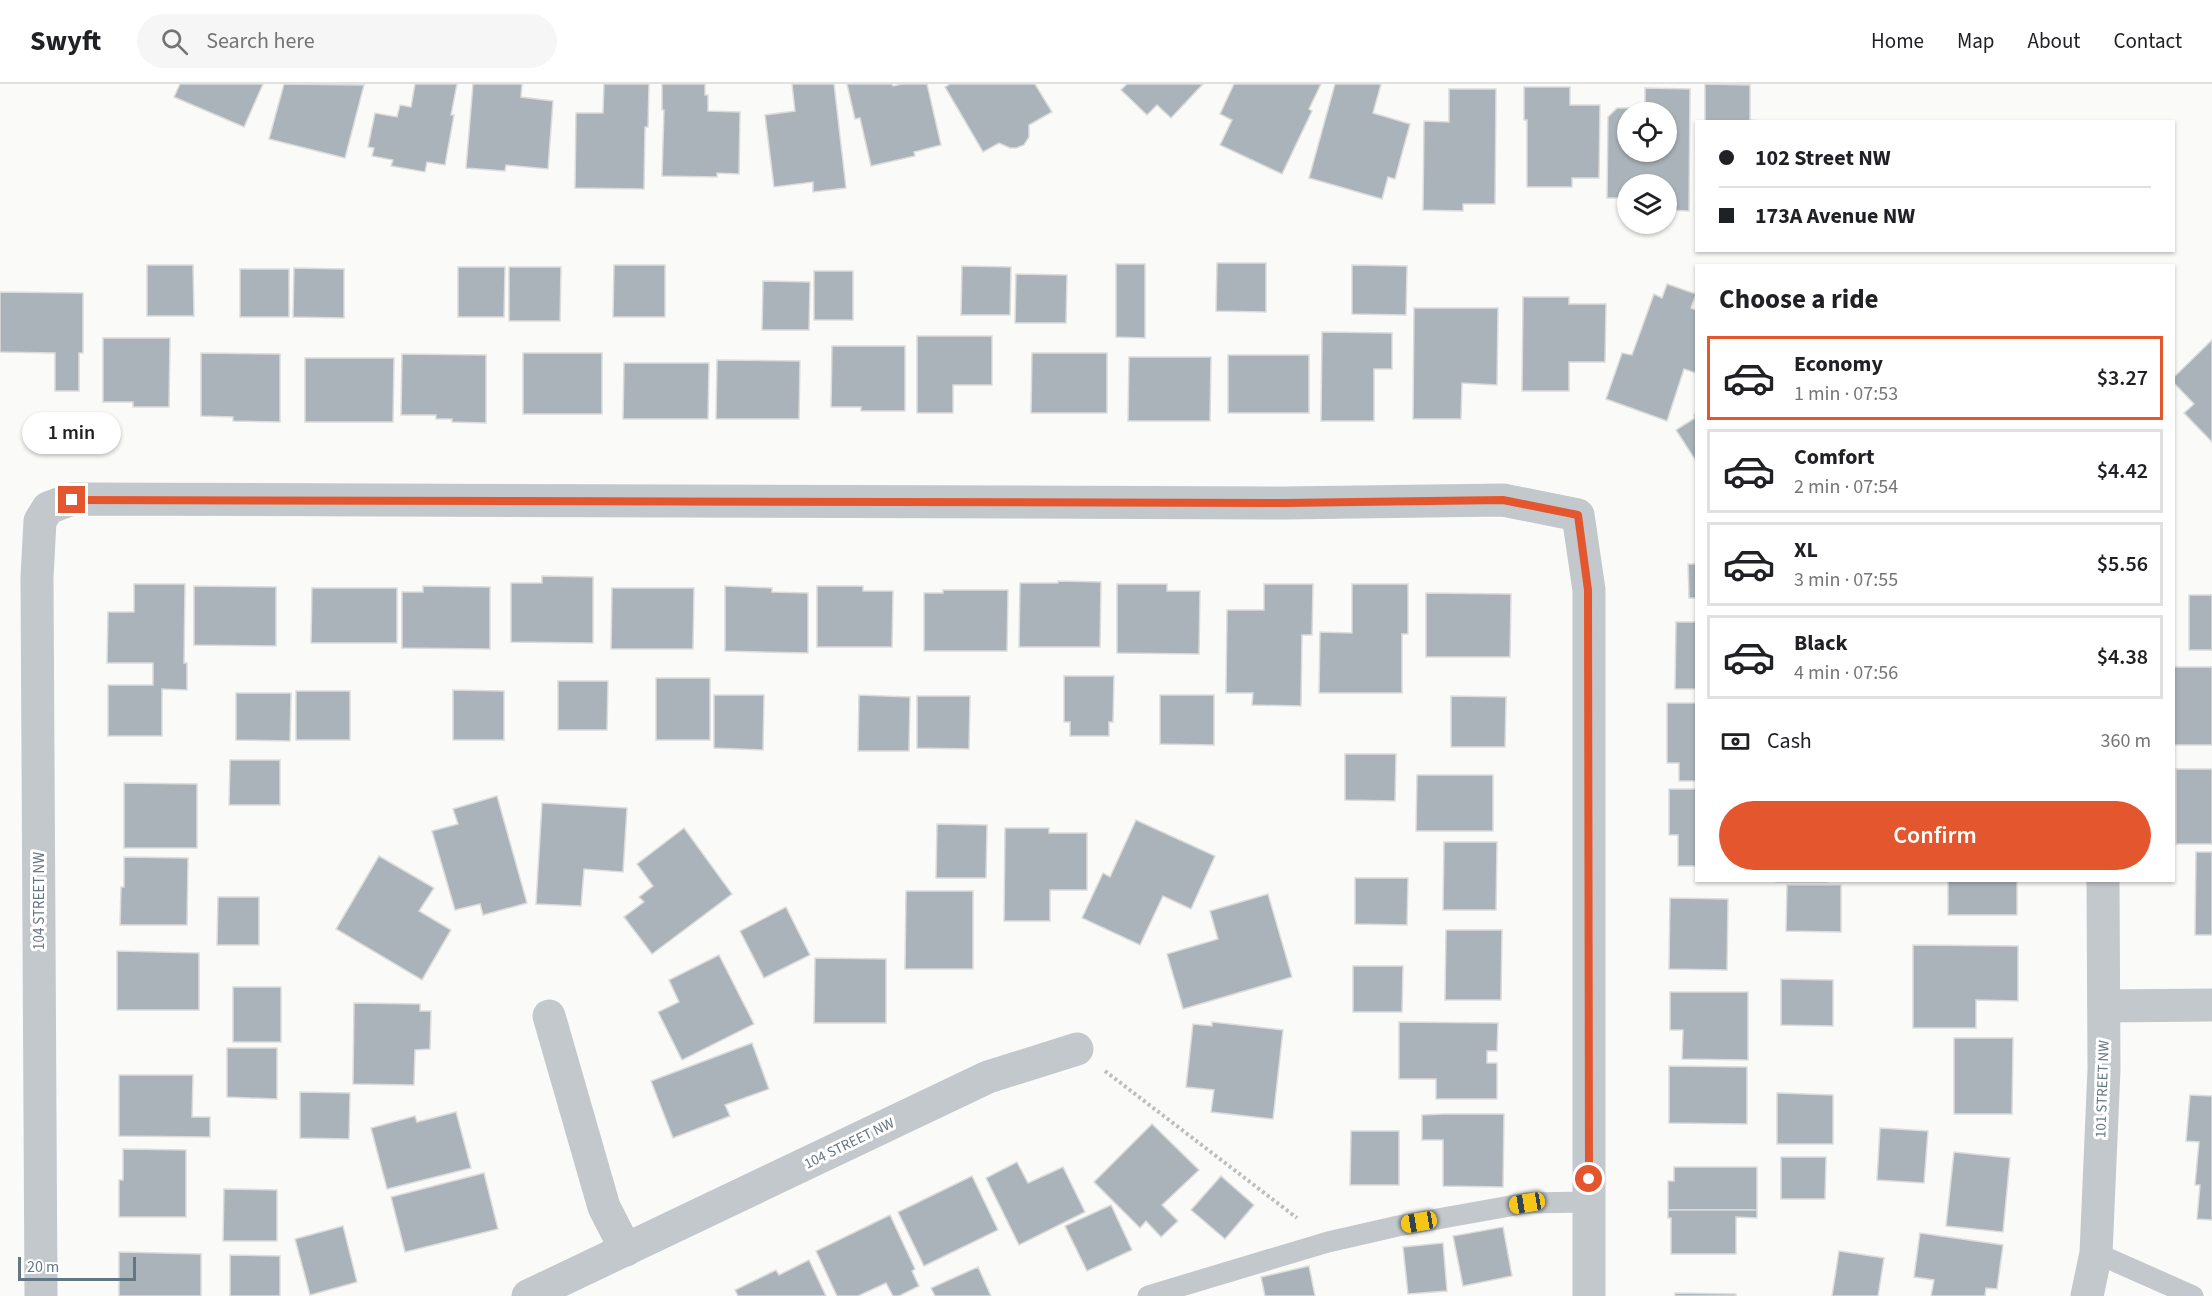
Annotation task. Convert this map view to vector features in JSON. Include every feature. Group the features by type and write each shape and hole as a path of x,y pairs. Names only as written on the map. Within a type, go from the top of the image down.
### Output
{"street":[{"name":"104 STREET NW","path":"41,1296 36,577 40,521 48,508 72,500 1273,503 1503,500 1578,515 1588,590 1589,1202"},
{"name":"101 STREET NW","path":"2087,1296 2096,1253 2104,1069 2103,882"},
{"path":"2104,1006 2212,1005"},
{"path":"549,1016 604,1207 626,1250"},
{"name":"104 STREET NW","path":"528,1296 988,1077 1077,1049"},
{"path":"1589,1202 1589,1296"}],"lane":[{"path":"1148,1296 1328,1242 1398,1226 1527,1203 1589,1202"},
{"path":"2096,1253 2193,1296"}],"path":[{"path":"1077,1049 1328,1242"}],"building":[{"path":"180,84 263,84 244,127 174,97"},
{"path":"284,84 364,85 345,158 269,139"},
{"path":"415,84 457,84 445,165 427,162 425,172 391,166 393,160 372,156 374,148 368,147 375,113 397,117 400,105 411,107"},
{"path":"473,84 522,84 521,97 553,101 548,169 506,165 505,171 466,168"},
{"path":"604,84 649,84 648,127 645,127 644,189 575,188 576,113 603,113"},
{"path":"662,84 705,84 708,111 740,112 739,174 717,173 717,177 662,176 664,110 662,110"},
{"path":"792,84 834,84 846,188 813,192 813,182 774,187 765,115 795,111"},
{"path":"847,84 892,84 893,86 927,84 941,145 914,152 915,156 871,166 860,118 855,119"},
{"path":"950,84 1035,84 1052,112 1029,125 1029,137 1024,145 1010,148 999,143 983,152 945,87"},
{"path":"1127,84 1203,84 1171,118 1157,105 1147,115 1121,90"},
{"path":"1234,84 1321,84 1309,109 1312,111 1282,174 1220,145 1232,120 1220,114"},
{"path":"1335,84 1381,84 1373,113 1410,124 1395,179 1388,177 1382,199 1309,178"},
{"path":"1705,84 1750,85 1750,120 1705,120"},
{"path":"1524,87 1570,87 1570,105 1600,105 1599,178 1572,178 1572,187 1527,187 1527,120 1524,120"},
{"path":"1645,88 1690,89 1689,211 1677,210 1677,174 1617,174 1617,198 1607,198 1608,117 1617,108 1617,162 1677,162 1677,102 1645,102"},
{"path":"1449,89 1496,89 1495,204 1463,204 1463,211 1423,210 1424,121 1449,122"},
{"path":"1217,263 1266,263 1266,312 1216,311"},
{"path":"1116,264 1145,264 1145,338 1116,337"},
{"path":"147,265 193,265 194,316 147,316"},
{"path":"614,265 665,265 665,317 613,317"},
{"path":"1352,265 1407,266 1406,315 1352,314"},
{"path":"962,266 1011,267 1010,315 961,315"},
{"path":"458,267 505,267 504,317 458,317"},
{"path":"509,267 561,267 560,321 509,321"},
{"path":"294,268 344,269 344,318 293,317"},
{"path":"240,269 289,269 289,317 240,317"},
{"path":"814,271 853,271 853,320 814,320"},
{"path":"1016,274 1067,275 1066,323 1015,323"},
{"path":"763,281 810,282 809,330 762,330"},
{"path":"1667,284 1695,294 1691,308 1695,310 1695,373 1684,369 1667,421 1606,399 1622,353 1632,355 1654,294 1662,298"},
{"path":"0,292 83,293 83,353 79,353 79,391 55,391 55,353 0,352"},
{"path":"1523,297 1569,297 1569,304 1606,304 1605,362 1569,362 1569,391 1522,391"},
{"path":"1414,308 1498,308 1497,385 1462,383 1461,419 1413,419"},
{"path":"1322,332 1392,333 1392,369 1374,369 1374,421 1321,421"},
{"path":"917,336 992,336 992,385 953,385 953,413 917,413"},
{"path":"103,338 170,338 169,407 133,407 133,402 103,402"},
{"path":"2212,340 2212,442 2184,413 2194,404 2175,384 2175,376"},
{"path":"832,346 905,346 905,411 861,411 861,407 831,407"},
{"path":"201,353 280,354 280,422 233,421 233,417 201,416"},
{"path":"523,353 602,353 602,414 523,414"},
{"path":"1032,353 1107,353 1107,413 1031,413"},
{"path":"402,354 486,355 486,423 452,422 452,419 436,419 436,415 401,415"},
{"path":"1228,355 1309,355 1309,413 1228,413"},
{"path":"1129,357 1211,357 1210,421 1128,421"},
{"path":"305,358 394,358 393,422 305,422"},
{"path":"717,360 800,361 799,419 716,419"},
{"path":"624,363 709,363 708,419 623,419"},
{"path":"1695,418 1695,459 1676,430"},
{"path":"1688,564 1695,564 1695,598 1689,598"},
{"path":"542,576 593,577 593,643 511,642 511,583 542,583"},
{"path":"1058,581 1101,582 1100,647 1019,647 1020,583 1058,583"},
{"path":"134,584 185,584 184,663 187,663 187,690 162,689 162,736 108,736 108,685 153,685 153,663 107,663 108,612 134,612"},
{"path":"1117,584 1167,584 1167,591 1200,591 1199,654 1117,653"},
{"path":"1264,584 1313,584 1312,635 1302,635 1301,706 1252,705 1253,693 1226,693 1227,610 1264,610"},
{"path":"1352,584 1408,584 1408,634 1402,634 1402,693 1319,693 1320,632 1352,633"},
{"path":"194,586 276,587 276,646 194,645"},
{"path":"423,586 490,587 490,649 402,648 402,592 423,592"},
{"path":"725,586 772,588 772,592 808,593 808,653 725,651"},
{"path":"817,586 863,586 863,591 893,591 892,647 817,647"},
{"path":"312,588 397,588 397,643 311,643"},
{"path":"612,588 694,588 693,649 611,649"},
{"path":"943,590 1008,590 1007,651 924,651 924,593 943,593"},
{"path":"1426,593 1511,594 1510,657 1426,657"},
{"path":"2189,595 2212,595 2212,650 2189,650"},
{"path":"1676,622 1695,622 1695,689 1675,689"},
{"path":"2175,667 2212,667 2212,745 2175,745"},
{"path":"1064,676 1114,676 1113,722 1109,722 1109,736 1070,736 1070,722 1064,722"},
{"path":"656,678 710,678 710,740 656,740"},
{"path":"558,681 608,681 607,730 558,730"},
{"path":"453,690 504,691 504,740 453,740"},
{"path":"296,691 350,691 350,740 296,740"},
{"path":"236,693 291,693 290,741 236,740"},
{"path":"714,695 764,695 763,750 714,748"},
{"path":"859,695 910,697 909,751 858,751"},
{"path":"1160,695 1214,695 1214,745 1160,744"},
{"path":"917,696 970,696 969,749 917,748"},
{"path":"1451,696 1506,697 1505,747 1451,747"},
{"path":"1667,703 1695,703 1695,781 1679,781 1679,763 1667,763"},
{"path":"1345,754 1396,754 1395,801 1345,800"},
{"path":"230,760 280,760 280,805 229,805"},
{"path":"2176,769 2212,769 2212,844 2176,844"},
{"path":"1417,775 1493,775 1493,831 1416,831"},
{"path":"124,783 197,784 197,848 124,848"},
{"path":"1669,789 1695,789 1695,866 1678,866 1678,835 1669,835"},
{"path":"497,796 527,903 483,915 480,904 455,910 432,831 458,824 453,809"},
{"path":"542,803 627,808 623,872 584,869 581,906 536,904"},
{"path":"1136,820 1215,856 1191,909 1163,896 1140,945 1082,918 1103,873 1110,877"},
{"path":"937,824 987,825 986,878 936,878"},
{"path":"684,828 732,894 652,954 624,917 644,902 639,897 653,886 637,864"},
{"path":"1005,828 1049,828 1049,833 1087,833 1087,890 1050,890 1050,921 1004,921"},
{"path":"1444,842 1497,842 1496,910 1443,910"},
{"path":"2196,852 2212,852 2212,935 2195,935"},
{"path":"379,856 434,888 419,911 451,930 422,980 336,929"},
{"path":"124,857 188,858 187,925 120,925"},
{"path":"1355,878 1408,878 1407,925 1355,924"},
{"path":"1948,882 2017,882 2017,915 1948,915"},
{"path":"1787,885 1841,885 1841,932 1786,931"},
{"path":"906,891 973,891 973,969 905,969"},
{"path":"1268,894 1292,977 1183,1009 1167,954 1218,939 1210,911"},
{"path":"218,897 259,897 259,945 217,945"},
{"path":"1670,898 1728,899 1727,970 1669,969"},
{"path":"786,907 810,955 764,978 740,931"},
{"path":"1446,930 1502,930 1501,1000 1445,1000"},
{"path":"1913,945 2018,946 2018,1001 1976,1000 1976,1028 1913,1028"},
{"path":"117,951 199,953 199,1010 117,1010"},
{"path":"719,955 754,1024 682,1060 658,1012 679,1002 669,980"},
{"path":"815,958 886,959 886,1023 814,1023"},
{"path":"1353,966 1403,966 1402,1012 1353,1012"},
{"path":"1781,979 1833,980 1833,1026 1781,1025"},
{"path":"233,987 281,987 281,1042 233,1042"},
{"path":"1670,992 1748,992 1748,1060 1682,1059 1683,1030 1670,1030"},
{"path":"354,1003 420,1004 420,1011 431,1011 430,1049 415,1050 414,1085 353,1084"},
{"path":"1212,1022 1283,1030 1273,1119 1211,1112 1214,1090 1186,1087 1193,1024 1212,1026"},
{"path":"1399,1022 1498,1023 1497,1051 1487,1051 1487,1063 1497,1063 1497,1099 1436,1099 1436,1079 1399,1079"},
{"path":"1954,1038 2013,1038 2012,1114 1954,1114"},
{"path":"752,1043 769,1089 725,1105 730,1116 673,1138 651,1081"},
{"path":"227,1048 277,1048 277,1099 227,1097"},
{"path":"1669,1066 1747,1067 1747,1124 1669,1123"},
{"path":"119,1075 193,1075 192,1117 210,1117 210,1137 119,1136"},
{"path":"300,1092 350,1093 349,1139 300,1138"},
{"path":"1777,1093 1833,1095 1833,1144 1777,1144"},
{"path":"2190,1095 2212,1096 2212,1220 2197,1219 2200,1185 2195,1185 2199,1142 2186,1141"},
{"path":"456,1112 471,1168 387,1189 371,1128 415,1116 417,1122"},
{"path":"1504,1114 1503,1187 1443,1186 1443,1140 1422,1140 1422,1115"},
{"path":"1152,1124 1199,1170 1162,1205 1178,1221 1161,1237 1146,1221 1140,1228 1094,1182"},
{"path":"1880,1128 1928,1131 1924,1183 1877,1180"},
{"path":"1351,1131 1399,1131 1399,1185 1350,1185"},
{"path":"123,1149 186,1150 186,1217 119,1217 119,1180 123,1180"},
{"path":"1954,1152 2010,1158 2003,1232 1946,1226"},
{"path":"1781,1157 1826,1157 1825,1199 1781,1199"},
{"path":"1017,1162 1028,1183 1063,1167 1085,1212 1019,1245 986,1178"},
{"path":"1674,1167 1757,1167 1757,1210 1668,1210 1668,1181 1674,1181"},
{"path":"484,1173 498,1229 405,1252 391,1197"},
{"path":"972,1176 998,1230 924,1266 898,1212"},
{"path":"1221,1176 1254,1205 1225,1239 1191,1210"},
{"path":"224,1189 277,1190 277,1241 223,1241"},
{"path":"1111,1205 1132,1250 1087,1271 1065,1226"},
{"path":"1668,1210 1757,1210 1757,1218 1736,1217 1736,1254 1671,1254 1671,1218 1668,1218"},
{"path":"890,1215 915,1269 912,1271 919,1286 899,1296 893,1296 886,1283 858,1296 837,1296 816,1251"},
{"path":"343,1226 357,1282 310,1295 295,1239"},
{"path":"1503,1227 1512,1276 1463,1286 1453,1236"},
{"path":"1920,1233 2003,1245 1997,1289 1986,1288 1985,1296 1931,1296 1934,1280 1914,1277"},
{"path":"1443,1243 1447,1291 1408,1294 1403,1247"},
{"path":"1839,1251 1884,1258 1878,1296 1832,1296"},
{"path":"119,1252 201,1254 201,1296 119,1296"},
{"path":"230,1255 280,1256 280,1296 230,1296"},
{"path":"809,1260 826,1296 738,1296 735,1290 776,1270 779,1275"},
{"path":"1309,1266 1315,1296 1265,1296 1261,1277"},
{"path":"978,1267 991,1296 935,1296 931,1288"},
{"path":"1675,1293 1736,1294 1736,1296 1675,1296"}],"route":[{"path":"72,500 1284,503 1503,500 1578,515 1588,590 1589,1179"}]}
